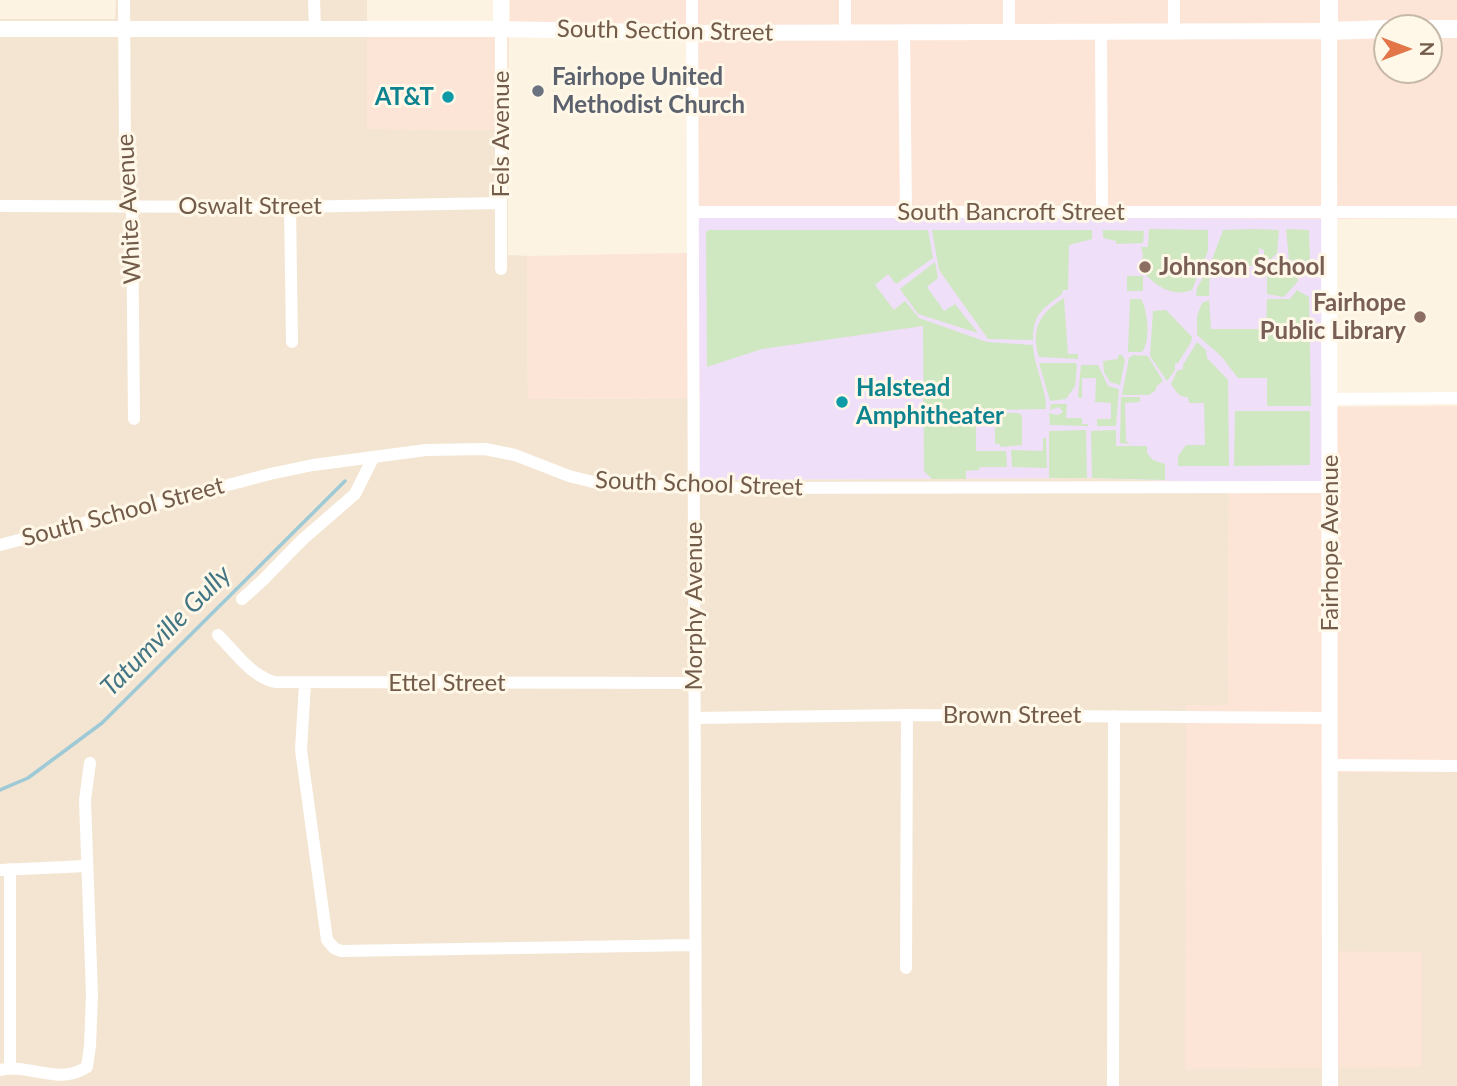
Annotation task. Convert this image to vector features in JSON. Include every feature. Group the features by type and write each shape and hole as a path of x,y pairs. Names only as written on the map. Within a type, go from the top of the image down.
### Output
{"main road":[{"name":"Fairhope Avenue","path":"1329,0 1329,31"},
{"path":"1329,31 1373,30"}],"street":[{"name":"White Avenue","path":"124,0 125,146 132,205 134,419"},
{"path":"314,0 314,28"},
{"name":"Fels Avenue","path":"501,0 501,269"},
{"name":"Morphy Avenue","path":"692,0 696,1086"},
{"path":"845,0 845,33"},
{"path":"1009,0 1009,33"},
{"path":"1174,0 1174,32"},
{"name":"South Section Street","path":"0,29 501,29 692,33 1329,31"},
{"name":"Fairhope Avenue","path":"1329,31 1330,1086"},
{"path":"904,33 905,212"},
{"path":"1101,33 1102,213"},
{"name":"Oswalt Street","path":"0,206 290,207 500,203"},
{"path":"290,207 292,342"},
{"name":"South Bancroft Street","path":"693,212 1457,212"},
{"path":"1331,399 1457,398"},
{"name":"South School Street","path":"0,545 270,474 313,465 426,450 485,449 515,455 569,476 597,483 694,488 1330,487"},
{"path":"242,599 302,540 355,494 373,458"},
{"name":"Ettel Street","path":"218,635 265,680 305,683 694,683"},
{"path":"305,683 301,750 327,940 334,948 341,951 695,945"},
{"path":"905,968 907,715"},
{"name":"Brown Street","path":"695,718 907,715 1330,718"},
{"path":"1113,1086 1114,716"},
{"path":"86,866 5,869 5,1069 37,1075 64,1076 78,1074 87,1067 92,995 85,786 90,763"},
{"path":"1330,765 1457,766"}],"shaded area":[{"path":"116,0 367,0 367,129 508,130 508,255 527,256 528,399 699,398 700,480 1092,478 1229,483 1228,705 1187,705 1338,952 1338,772 1457,772 1457,1086 0,1086 0,19 115,19"},
{"path":"510,0 1457,0 1457,218 1325,219 699,398 528,399 527,256 687,253 686,39 509,37 508,130 367,129 367,22 510,21"},
{"path":"698,216 1325,219 1324,483 1092,478 700,480"},
{"path":"1457,406 1457,772 1338,773 1338,951 1422,952 1422,1067 1185,1069 1186,705 1228,705 1229,483 1325,407"}],"green space":[{"path":"1149,229 1208,230 1208,251 1192,290 1177,292 1164,289 1141,270 1141,247 1148,247"},
{"path":"1286,229 1309,230 1310,261 1289,260"},
{"path":"928,230 933,258 896,284 888,274 875,285 894,310 905,301 919,318 987,342 1033,345 1046,409 993,410 993,416 976,416 976,451 1006,451 1007,467 980,467 979,470 966,471 966,479 932,479 924,471 923,326 762,349 707,367 706,232"},
{"path":"932,230 1092,230 1092,239 1069,245 1068,290 1063,290 1062,294 1040,312 1033,331 1033,340 988,339 939,270"},
{"path":"1103,230 1144,231 1143,243 1116,244 1116,241 1103,238"},
{"path":"1223,230 1279,230 1277,253 1271,259 1264,259 1264,250 1259,248 1259,261 1263,261 1262,266 1210,265"},
{"path":"935,262 938,278 927,287 944,311 955,304 978,333 918,314 900,289"},
{"path":"1289,263 1310,263 1310,270 1305,266 1296,271 1298,281 1284,297 1267,294 1267,266 1271,265 1275,270 1282,271"},
{"path":"1210,265 1209,296 1196,296 1197,288"},
{"path":"1127,276 1143,276 1143,291 1127,291"},
{"path":"1297,290 1309,297 1311,406 1267,406 1267,378 1238,378 1221,356 1197,335 1197,316 1202,303 1209,300 1211,329 1266,329 1267,299 1290,299"},
{"path":"1064,298 1068,354 1078,354 1078,359 1039,357 1036,338 1039,323 1049,310"},
{"path":"1130,299 1141,299 1145,311 1147,341 1142,352 1128,352"},
{"path":"1166,310 1192,337 1167,381 1150,356 1153,311"},
{"path":"1197,342 1206,350 1207,358 1228,380 1229,466 1178,466 1178,456 1186,445 1205,445 1204,403 1189,403 1188,397 1180,395 1171,384 1177,371 1183,369"},
{"path":"1118,355 1122,355 1125,360 1120,385 1110,382 1104,372 1103,361 1118,359"},
{"path":"1133,355 1148,356 1163,381 1149,395 1122,395 1129,358"},
{"path":"1039,363 1077,365 1075,386 1066,399 1050,401"},
{"path":"1081,365 1098,365 1108,386 1119,389 1116,426 1097,426 1097,419 1111,419 1111,403 1095,402 1096,378 1082,378 1082,398 1078,397"},
{"path":"1121,397 1140,397 1140,402 1125,403 1126,441 1130,444 1120,443"},
{"path":"1051,404 1067,404 1066,418 1082,418 1082,424 1088,426 1050,425 1049,413 1058,415 1063,412 1059,407 1050,410"},
{"path":"1235,411 1310,411 1310,465 1234,466"},
{"path":"997,413 1019,413 1022,416 1022,445 1001,447 995,444"},
{"path":"1086,430 1087,478 1049,478 1049,431"},
{"path":"1116,430 1116,446 1147,446 1147,453 1153,460 1165,464 1165,480 1092,478 1091,431"},
{"path":"1043,438 1046,438 1047,468 1012,467 1011,450 1043,451"}],"waterway":[{"name":"Tatumville Gully","path":"0,790 28,778 102,723 345,481"}],"place":[{"name":"Fairhope United Methodist Church","path":"538,91"},
{"name":"AT&T","path":"448,97"},
{"name":"Johnson School","path":"1145,267"},
{"name":"Fairhope Public Library","path":"1420,317"},
{"name":"Halstead Amphitheater","path":"842,402"}]}
